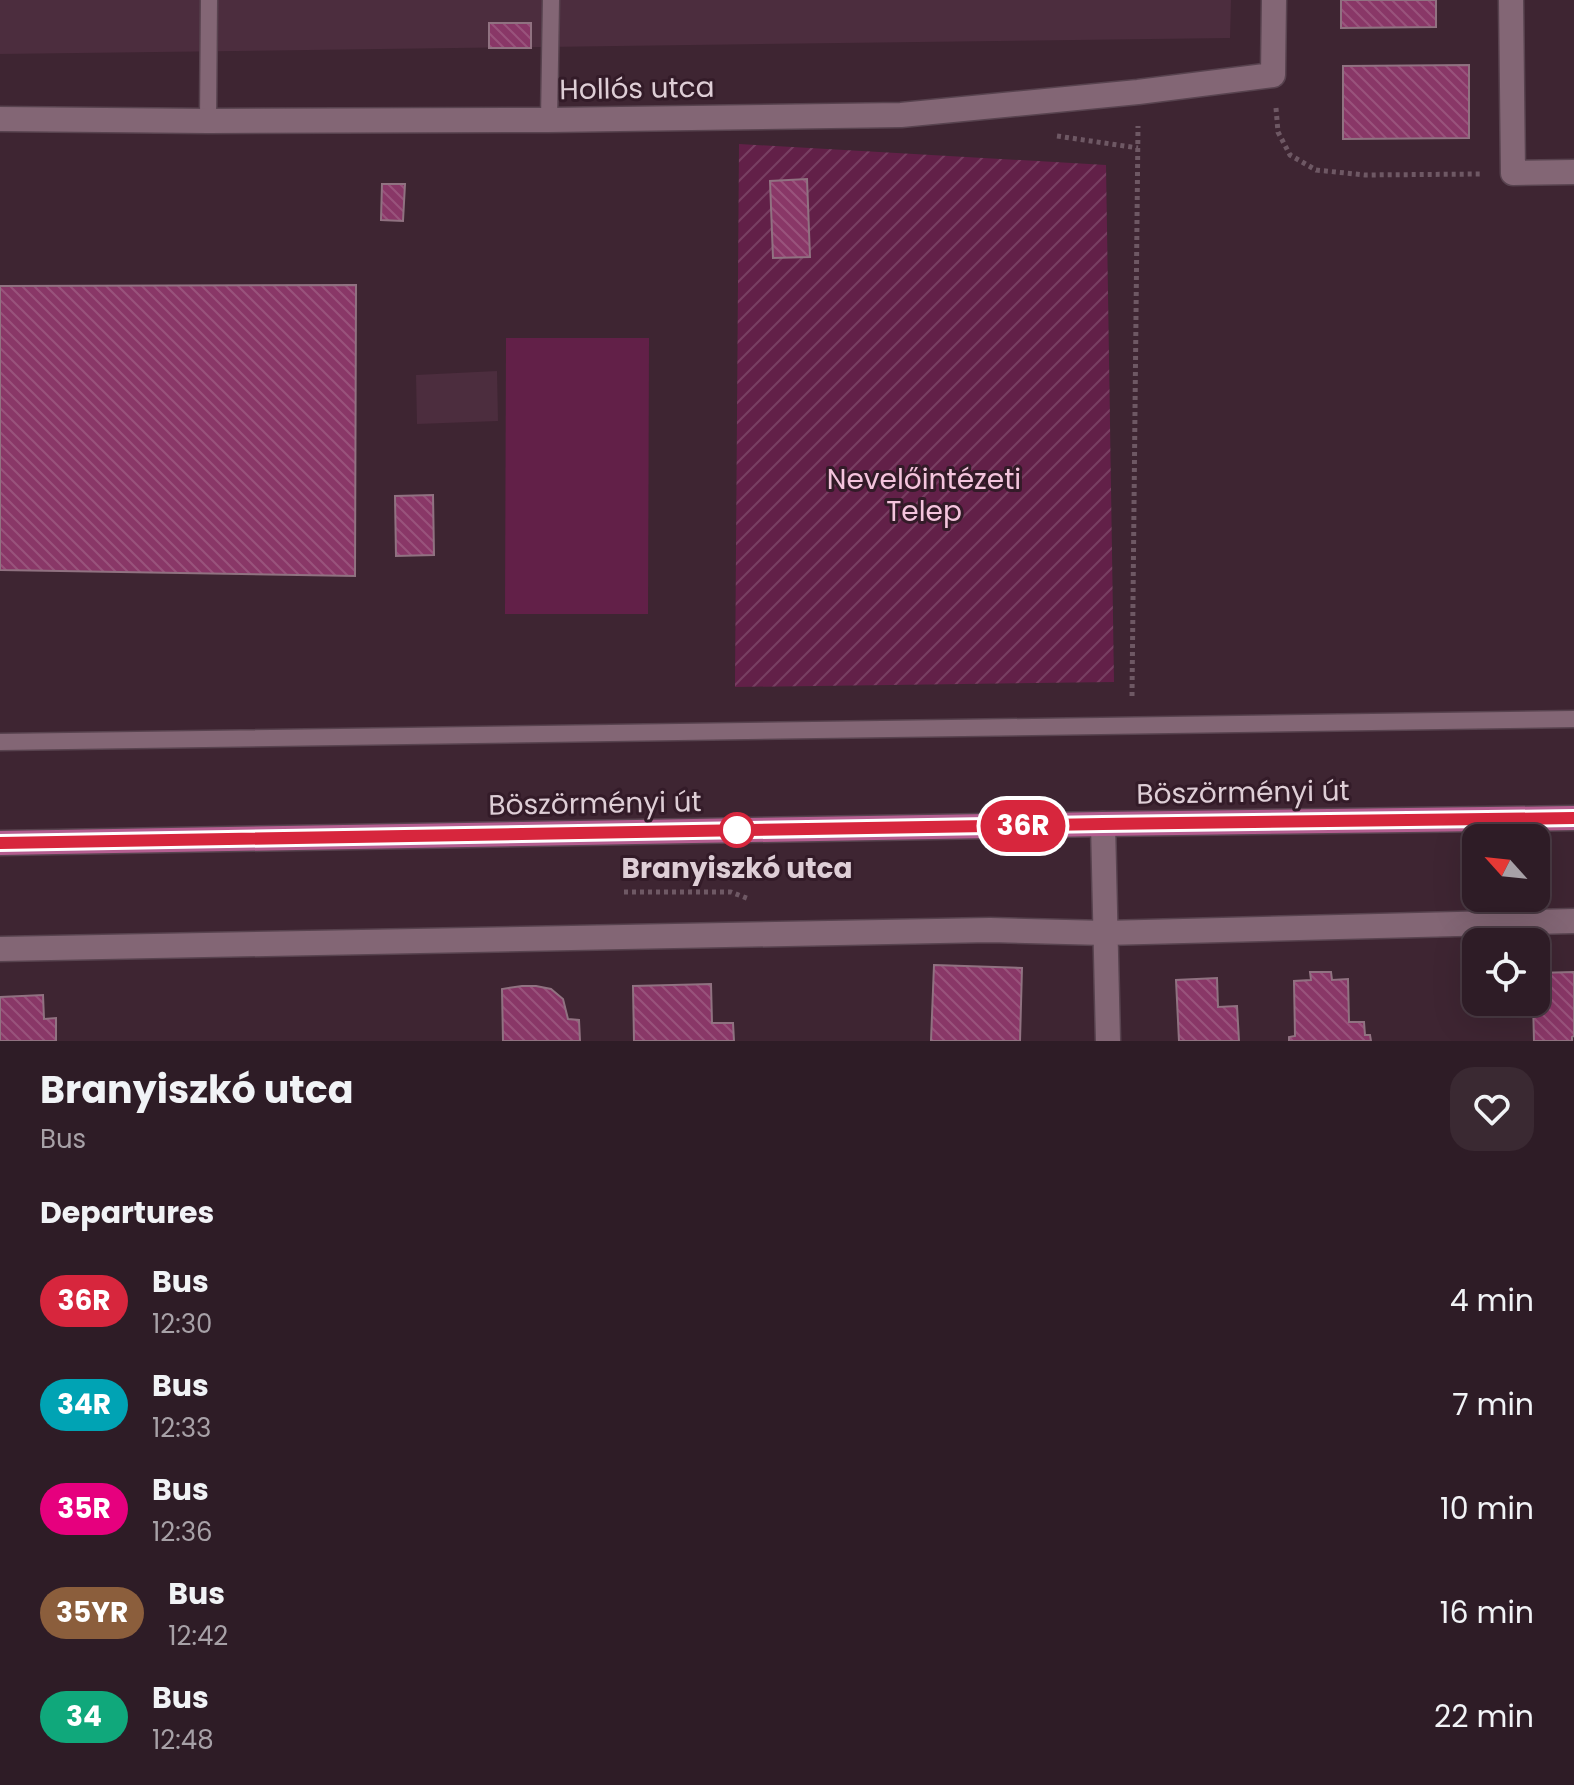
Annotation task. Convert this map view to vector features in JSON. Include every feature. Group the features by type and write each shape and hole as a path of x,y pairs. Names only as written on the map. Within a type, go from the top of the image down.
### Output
{"main road":[{"name":"Böszörményi út","path":"0,843 1574,818"}],"street":[{"path":"1273,75 1274,0"},
{"path":"1511,0 1513,173 1574,172"},
{"name":"Hollós utca","path":"0,119 549,120 901,115 1138,92 1273,75"},
{"path":"1103,824 1108,1041"},
{"path":"0,949 959,931 1105,933 1574,921"}],"lane":[{"path":"208,121 209,0"},
{"path":"549,120 551,0"},
{"path":"0,742 1574,719"}],"path":[{"path":"1273,75 1278,132 1290,155 1316,170 1365,175 1513,173"},
{"path":"1132,725 1138,92"},
{"path":"624,892 731,892"}],"shaded area":[{"path":"0,0 1231,0 1230,38 0,54"},
{"path":"497,371 498,421 417,424 416,375"}],"green space":[{"name":"Nevelőintézeti Telep","path":"739,144 1106,165 1114,682 735,687"},
{"path":"506,338 649,338 648,614 505,614"}],"building":[{"path":"1341,0 1436,0 1436,27 1341,28"},
{"path":"489,23 531,23 531,48 489,48"},
{"path":"1469,65 1469,138 1343,139 1343,66"},
{"path":"807,179 810,257 773,258 770,181"},
{"path":"382,184 405,184 403,221 381,220"},
{"path":"356,285 355,576 0,570 0,286"},
{"path":"433,495 434,555 396,556 395,496"},
{"path":"934,965 1022,968 1020,1041 931,1041"},
{"path":"1310,972 1331,972 1332,980 1348,979 1349,1022 1364,1022 1365,1035 1370,1035 1371,1041 1289,1041 1289,1037 1295,1036 1294,981 1311,980"},
{"path":"1574,972 1572,1041 1534,1041 1533,1016 1550,1016 1550,973"},
{"path":"1217,978 1218,1007 1237,1006 1239,1041 1179,1041 1176,980"},
{"path":"711,984 712,1023 733,1023 734,1041 634,1041 633,986"},
{"path":"522,986 551,989 563,999 568,1019 579,1020 580,1041 503,1041 502,989"},
{"path":"43,995 44,1019 56,1018 56,1041 0,1041 0,997"}],"bus line":[{"name":"36R","path":"0,843 1574,818"}],"place":[{"name":"Branyiszkó utca","path":"737,830"}]}
